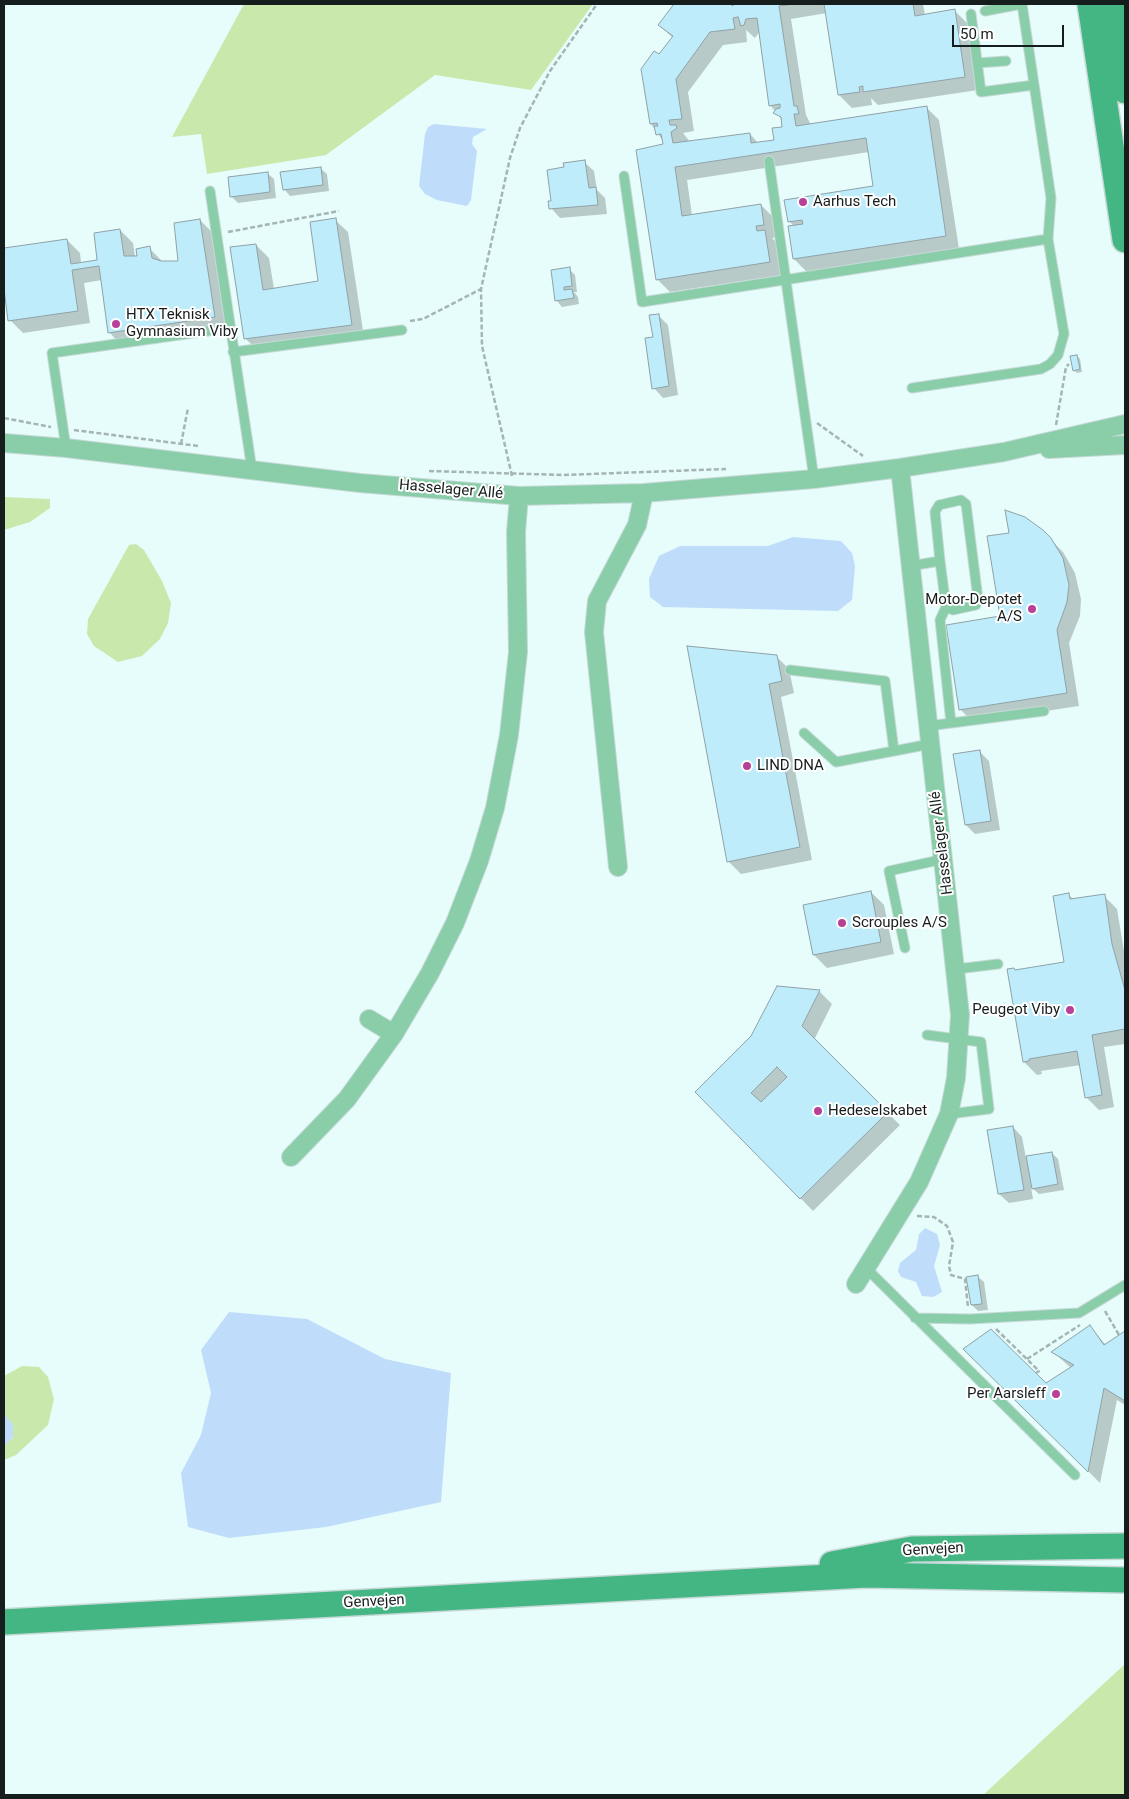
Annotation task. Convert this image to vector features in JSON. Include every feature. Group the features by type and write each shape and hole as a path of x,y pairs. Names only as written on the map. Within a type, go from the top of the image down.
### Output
{"street":[{"path":"1090,4 1125,240"},
{"path":"1112,4 1125,91"},
{"name":"Hasselager Allé","path":"4,443 66,448 360,483 515,496 644,493 814,479 1004,452 1125,424"},
{"name":"Hasselager Allé","path":"1004,452 1125,445"},
{"name":"Hasselager Allé","path":"856,1284 919,1182 950,1114 956,1078 960,1015 957,969 900,468"},
{"path":"618,867 594,632 598,601 609,575 637,525 644,493"},
{"path":"291,1157 347,1099 394,1034 430,973 455,923 479,861 495,808 509,735 518,652 515,496"},
{"path":"369,1019 394,1034"},
{"name":"Genvejen","path":"744,1581 912,1549 1125,1546"},
{"path":"866,1575 964,1568 1125,1567"},
{"name":"Genvejen","path":"4,1622 675,1587 744,1581 866,1575 1125,1580"}],"lane":[{"path":"912,388 1041,369 1050,364 1058,355 1064,334 1048,240 1050,198 1022,4 985,11"},
{"path":"971,14 981,92 1034,85"},
{"path":"977,63 1006,61"},
{"path":"769,161 814,479"},
{"path":"624,176 642,302 1048,240"},
{"path":"210,191 229,328 252,470"},
{"path":"66,448 52,353 229,328"},
{"path":"233,352 402,330"},
{"path":"946,607 953,610 976,605 978,599 966,504 961,500 939,505 935,512 946,607 940,620 951,723"},
{"path":"910,566 940,561"},
{"path":"790,670 885,681 894,751"},
{"path":"928,726 1044,711"},
{"path":"804,733 836,762 930,744"},
{"path":"905,948 889,871 944,859"},
{"path":"957,969 998,964"},
{"path":"927,1035 958,1041 981,1042 989,1109 950,1114"},
{"path":"867,1269 1074,1475"},
{"path":"916,1318 970,1319 1080,1313 1125,1285"}],"path":[{"path":"515,496 512,475 482,346 481,289 510,158 520,128 550,71 598,4"},
{"path":"216,234 340,211"},
{"path":"402,330 400,322 424,319 481,289"},
{"path":"1059,439 1055,423 1066,367 1069,364"},
{"path":"181,444 188,408"},
{"path":"805,414 863,456 872,459"},
{"path":"4,418 63,428 201,446"},
{"path":"854,457 863,456"},
{"path":"427,471 512,475 646,473 734,468"},
{"path":"901,1211 909,1215 934,1217 947,1226 953,1242 949,1266 952,1275 965,1279 971,1326 991,1324 1039,1371 1036,1373"},
{"path":"1097,1314 1104,1309 1119,1335"},
{"path":"1027,1359 1081,1324"}],"green space":[{"path":"244,4 593,4 531,90 435,75 326,155 207,174 201,134 172,137"},
{"path":"4,497 50,499 50,508 30,522 4,530"},
{"path":"136,544 144,550 162,581 171,603 168,623 160,639 142,656 118,662 94,646 87,634 88,619 129,545"},
{"path":"22,1366 39,1367 48,1377 54,1399 48,1425 16,1455 4,1460 4,1446 13,1437 13,1425 4,1414 4,1376"},
{"path":"1125,1664 1125,1795 983,1795"}],"water":[{"path":"434,124 487,129 473,137 472,144 477,151 471,200 467,206 437,200 425,194 419,186 425,134 428,127"},
{"path":"793,537 841,541 852,553 855,566 852,600 838,611 663,607 650,597 649,579 659,556 680,546 768,546"},
{"path":"925,1228 937,1234 940,1245 934,1266 942,1292 933,1297 922,1296 916,1282 901,1277 898,1271 900,1263 916,1250 919,1234"},
{"path":"229,1312 307,1319 385,1359 451,1373 441,1502 326,1527 229,1538 188,1527 181,1473 201,1435 211,1393 201,1350"},
{"path":"4,1414 13,1425 13,1437 4,1446"}],"building":[{"path":"674,4 732,4 732,6 735,4 795,4 779,6 794,106 797,106 799,114 794,114 796,126 927,106 946,236 793,259 788,226 803,224 802,220 788,222 784,200 873,186 866,138 675,167 682,216 761,204 764,225 756,226 757,231 765,230 770,262 656,280 636,150 663,144 661,134 656,135 654,126 658,126 657,123 650,124 641,69 654,51 659,54 673,36 658,25","holes":["738,17 741,26 744,25 746,19 757,18 769,106 780,104 780,108 776,109 773,113 781,117 782,127 772,128 774,140 751,143 750,133 673,143 671,132 677,128 676,125 670,125 669,120 682,119 676,79 710,32 735,29 733,18"]},
{"path":"824,4 913,4 915,16 955,9 965,77 863,92 863,86 859,87 860,92 838,95"},
{"path":"585,160 589,188 596,187 598,205 549,209 548,201 551,201 547,170 564,167 563,163"},
{"path":"321,167 323,185 283,190 280,172"},
{"path":"268,172 270,192 230,197 228,177"},
{"path":"336,218 352,325 244,339 230,247 256,244 263,290 318,281 310,222"},
{"path":"200,219 215,317 108,333 99,266 72,270 78,311 8,321 4,289 4,248 67,239 71,264 97,260 94,233 120,229 124,256 137,256 136,249 150,246 152,258 161,261 178,261 174,223"},
{"path":"570,267 572,286 564,287 564,290 572,289 574,298 555,301 551,270"},
{"path":"659,314 669,386 652,389 645,338 653,337 649,315"},
{"path":"1077,355 1080,369 1073,371 1070,356"},
{"name":"Motor-Depotet A/S","path":"1005,510 1025,517 1043,530 1051,538 1063,558 1069,585 1067,602 1057,630 1067,693 959,710 946,625 1000,616 987,536 1009,533"},
{"name":"LIND DNA","path":"687,646 777,655 782,681 769,684 800,847 727,862"},
{"path":"980,750 991,821 965,825 953,754"},
{"name":"Scrouples A/S","path":"871,891 881,942 813,955 803,905"},
{"name":"Peugeot Viby","path":"1069,893 1070,899 1105,894 1112,944 1125,990 1125,1029 1092,1035 1102,1095 1085,1098 1077,1051 1029,1059 1029,1061 1023,1062 1007,969 1014,968 1015,970 1064,962 1053,896"},
{"path":"777,986 820,990 802,1026 888,1112 800,1199 695,1092 751,1036","holes":["777,1067 787,1077 761,1102 751,1093"]},
{"path":"1013,1126 1024,1190 998,1194 987,1130"},
{"path":"1052,1152 1058,1184 1032,1189 1026,1156"},
{"path":"978,1275 982,1304 971,1305 966,1277"},
{"name":"Per Aarsleff","path":"1090,1325 1104,1345 1125,1331 1125,1401 1104,1388 1088,1472 963,1349 991,1329 1046,1383 1074,1365 1051,1352"}],"place":[{"name":"Aarhus Tech","path":"803,202"},
{"name":"HTX Teknisk Gymnasium Viby","path":"116,324"},
{"name":"Motor-Depotet A/S","path":"1032,609"},
{"name":"LIND DNA","path":"747,766"},
{"name":"Scrouples A/S","path":"842,923"},
{"name":"Peugeot Viby","path":"1070,1010"},
{"name":"Hedeselskabet","path":"818,1111"},
{"name":"Per Aarsleff","path":"1056,1394"}]}
